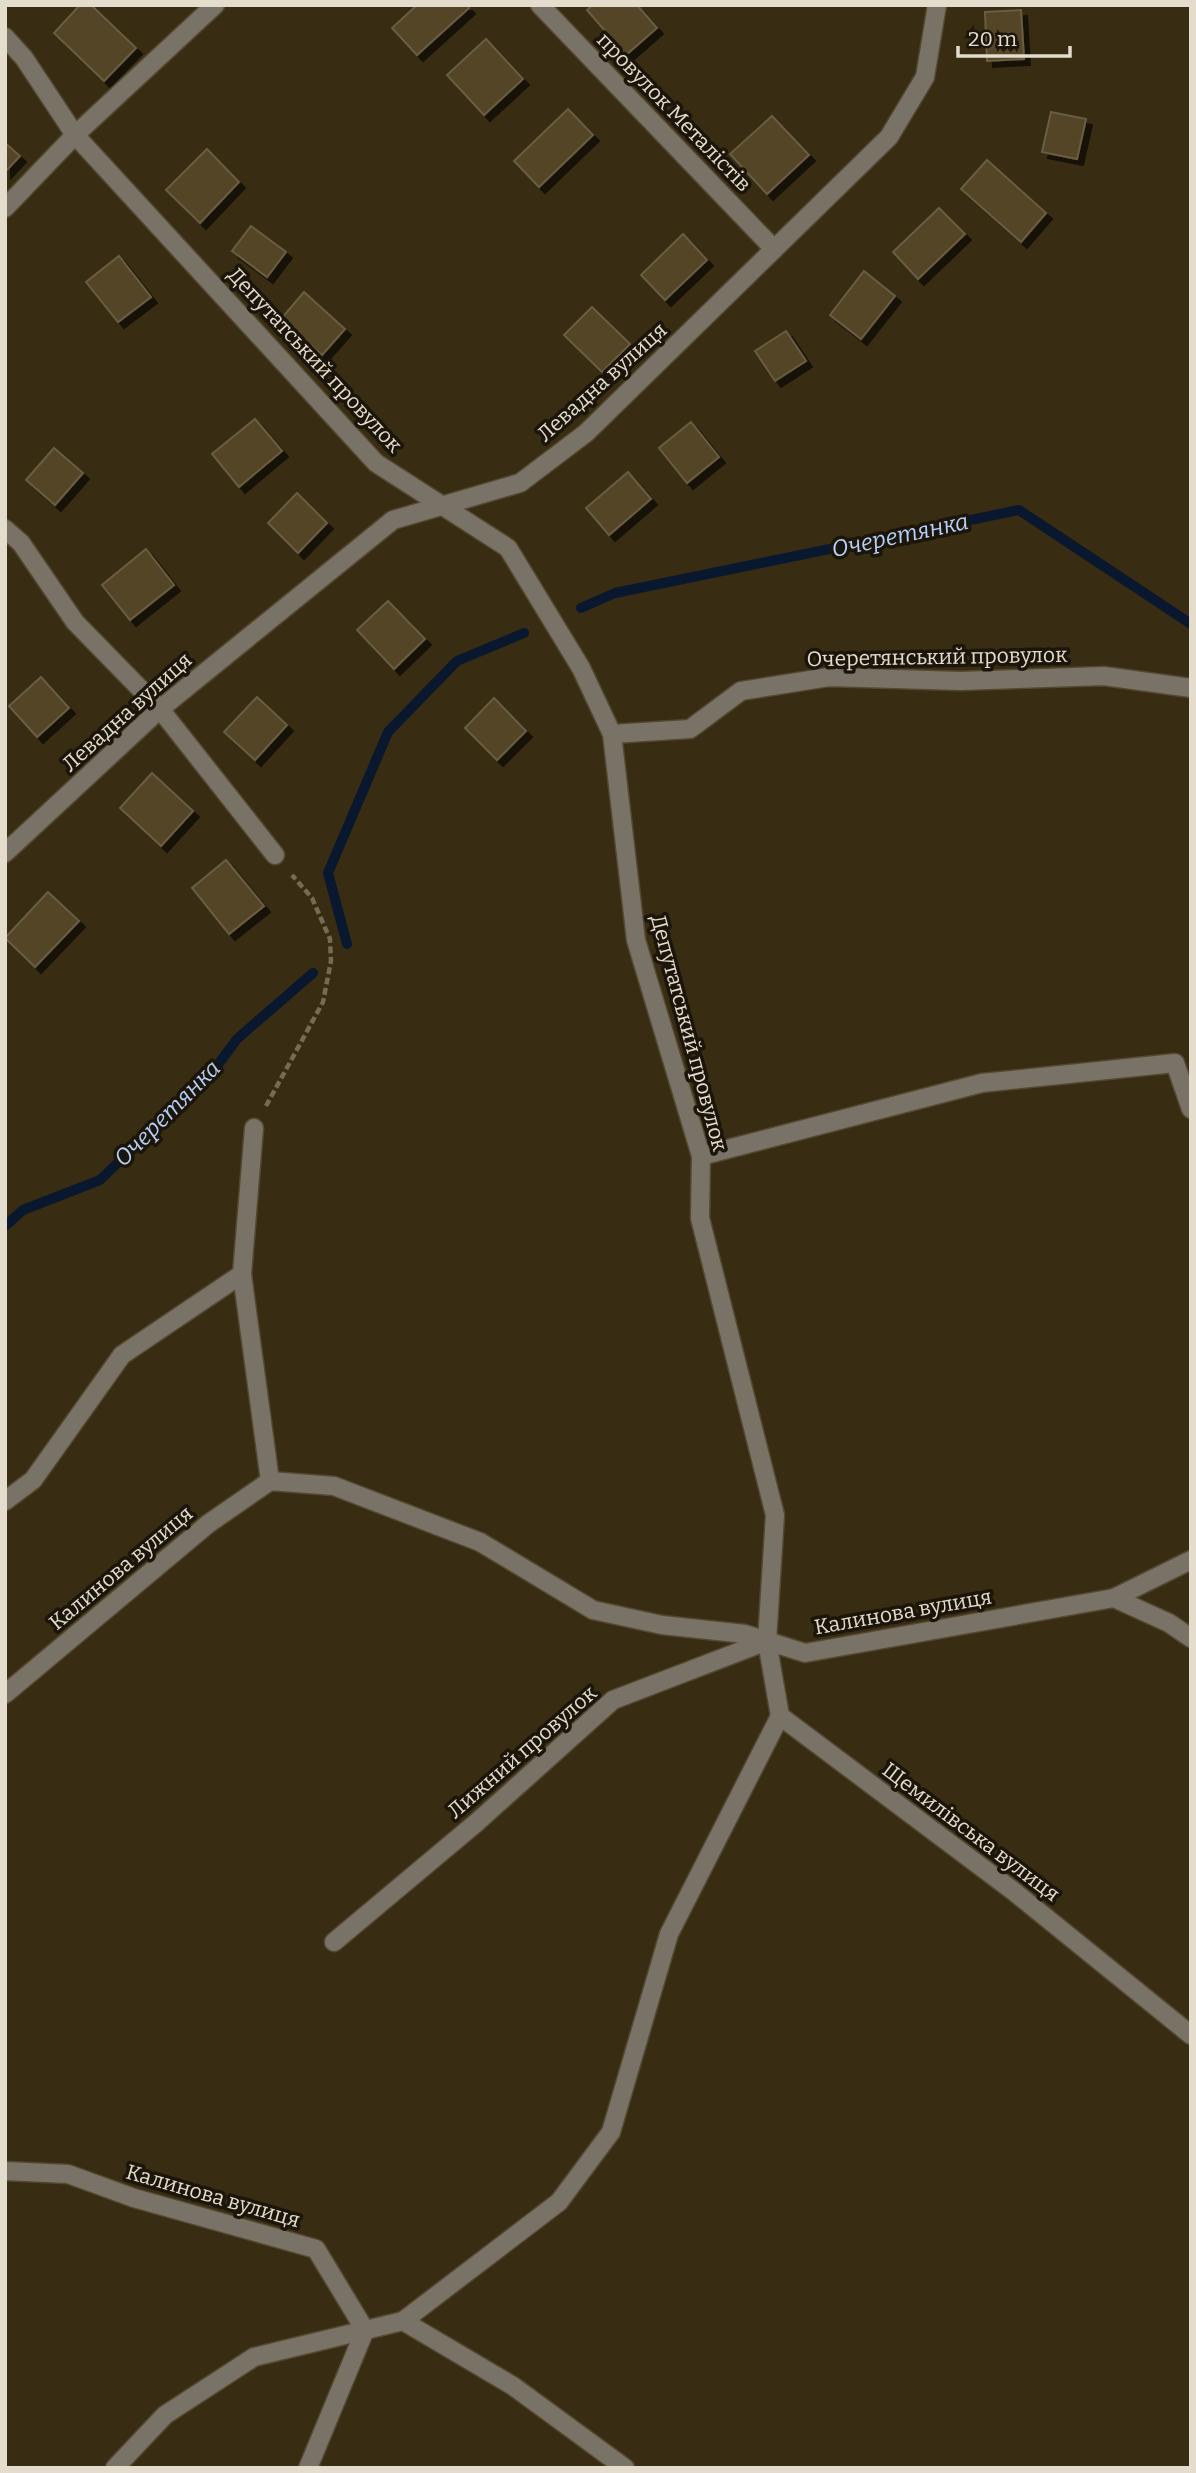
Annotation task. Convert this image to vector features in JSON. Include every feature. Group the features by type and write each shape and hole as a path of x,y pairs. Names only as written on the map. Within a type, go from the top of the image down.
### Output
{"street":[{"path":"5,208 75,135 215,5"},
{"name":"провулок Металістів","path":"540,5 774,249"},
{"name":"Левадна вулиця","path":"5,853 160,709 393,520 520,483 586,433 889,137 925,77 937,5"},
{"name":"Депутатський провулок","path":"5,37 24,58 75,135 376,463 508,548 581,668 612,734 636,940 701,1156 700,1217 775,1516 767,1641"},
{"path":"5,529 21,543 75,622 160,709 275,856"},
{"name":"Очеретянський провулок","path":"612,734 690,729 741,691 830,677 961,681 1104,676 1191,688"},
{"path":"701,1156 982,1083 1175,1063 1191,1109"},
{"path":"254,1128 242,1275 270,1481"},
{"path":"5,1501 33,1480 122,1355 242,1275"},
{"name":"Калинова вулиця","path":"5,1694 208,1524 270,1481 334,1486 480,1542 593,1610 662,1625 745,1634 805,1653 1114,1598 1191,1560"},
{"path":"1114,1598 1169,1623 1191,1638"},
{"path":"115,2468 165,2416 254,2357 403,2321 559,2202 611,2132 669,1934 780,1716 767,1641"},
{"name":"Лижний провулок","path":"334,1942 476,1823 613,1700 767,1641"},
{"name":"Щемилівська вулиця","path":"780,1716 1012,1890 1191,2035"},
{"name":"Калинова вулиця","path":"5,2171 68,2174 134,2198 316,2249 365,2330"},
{"path":"403,2321 513,2386 625,2468"},
{"path":"308,2468 365,2330"}],"path":[{"path":"254,1128 323,1002 331,961 330,939 312,898 275,856"}],"building":[{"path":"80,5 91,5 136,48 104,81 54,33"},
{"path":"417,5 466,5 469,8 417,55 392,28"},
{"path":"593,5 637,5 657,28 626,55 587,10"},
{"path":"1021,10 1024,59 987,61 985,12"},
{"path":"486,39 523,79 484,115 447,75"},
{"path":"568,109 593,135 539,187 514,161"},
{"path":"1051,112 1086,119 1077,159 1042,152"},
{"path":"772,116 809,155 767,194 730,154"},
{"path":"5,143 20,156 5,172"},
{"path":"207,149 239,182 200,223 166,190"},
{"path":"987,160 1046,213 1021,242 961,189"},
{"path":"939,208 965,234 918,279 893,252"},
{"path":"251,226 286,252 267,277 232,251"},
{"path":"683,234 707,260 665,300 641,275"},
{"path":"119,256 151,297 118,322 86,282"},
{"path":"864,271 895,296 861,339 830,315"},
{"path":"304,292 345,329 322,355 281,319"},
{"path":"592,307 630,344 602,372 564,335"},
{"path":"786,331 806,361 775,381 755,351"},
{"path":"255,419 282,451 239,487 212,454"},
{"path":"691,422 719,457 687,483 659,448"},
{"path":"54,448 83,473 55,505 26,480"},
{"path":"628,472 651,499 609,535 586,508"},
{"path":"297,493 327,523 298,553 268,523"},
{"path":"146,549 174,585 130,620 102,585"},
{"path":"388,601 425,639 394,669 357,630"},
{"path":"41,677 69,708 37,737 9,706"},
{"path":"257,697 287,725 255,760 224,732"},
{"path":"494,698 526,731 497,760 465,728"},
{"path":"152,773 193,811 161,846 120,808"},
{"path":"226,860 264,906 229,934 192,888"},
{"path":"48,892 79,921 35,967 5,938"}],"waterway":[{"name":"Очеретянка","path":"581,608 615,593 1019,510 1191,624"},
{"name":"Очеретянка","path":"347,944 328,873 388,732 457,661 524,633"},
{"name":"Очеретянка","path":"5,1226 23,1210 100,1180 211,1074 237,1039 313,973"}]}
